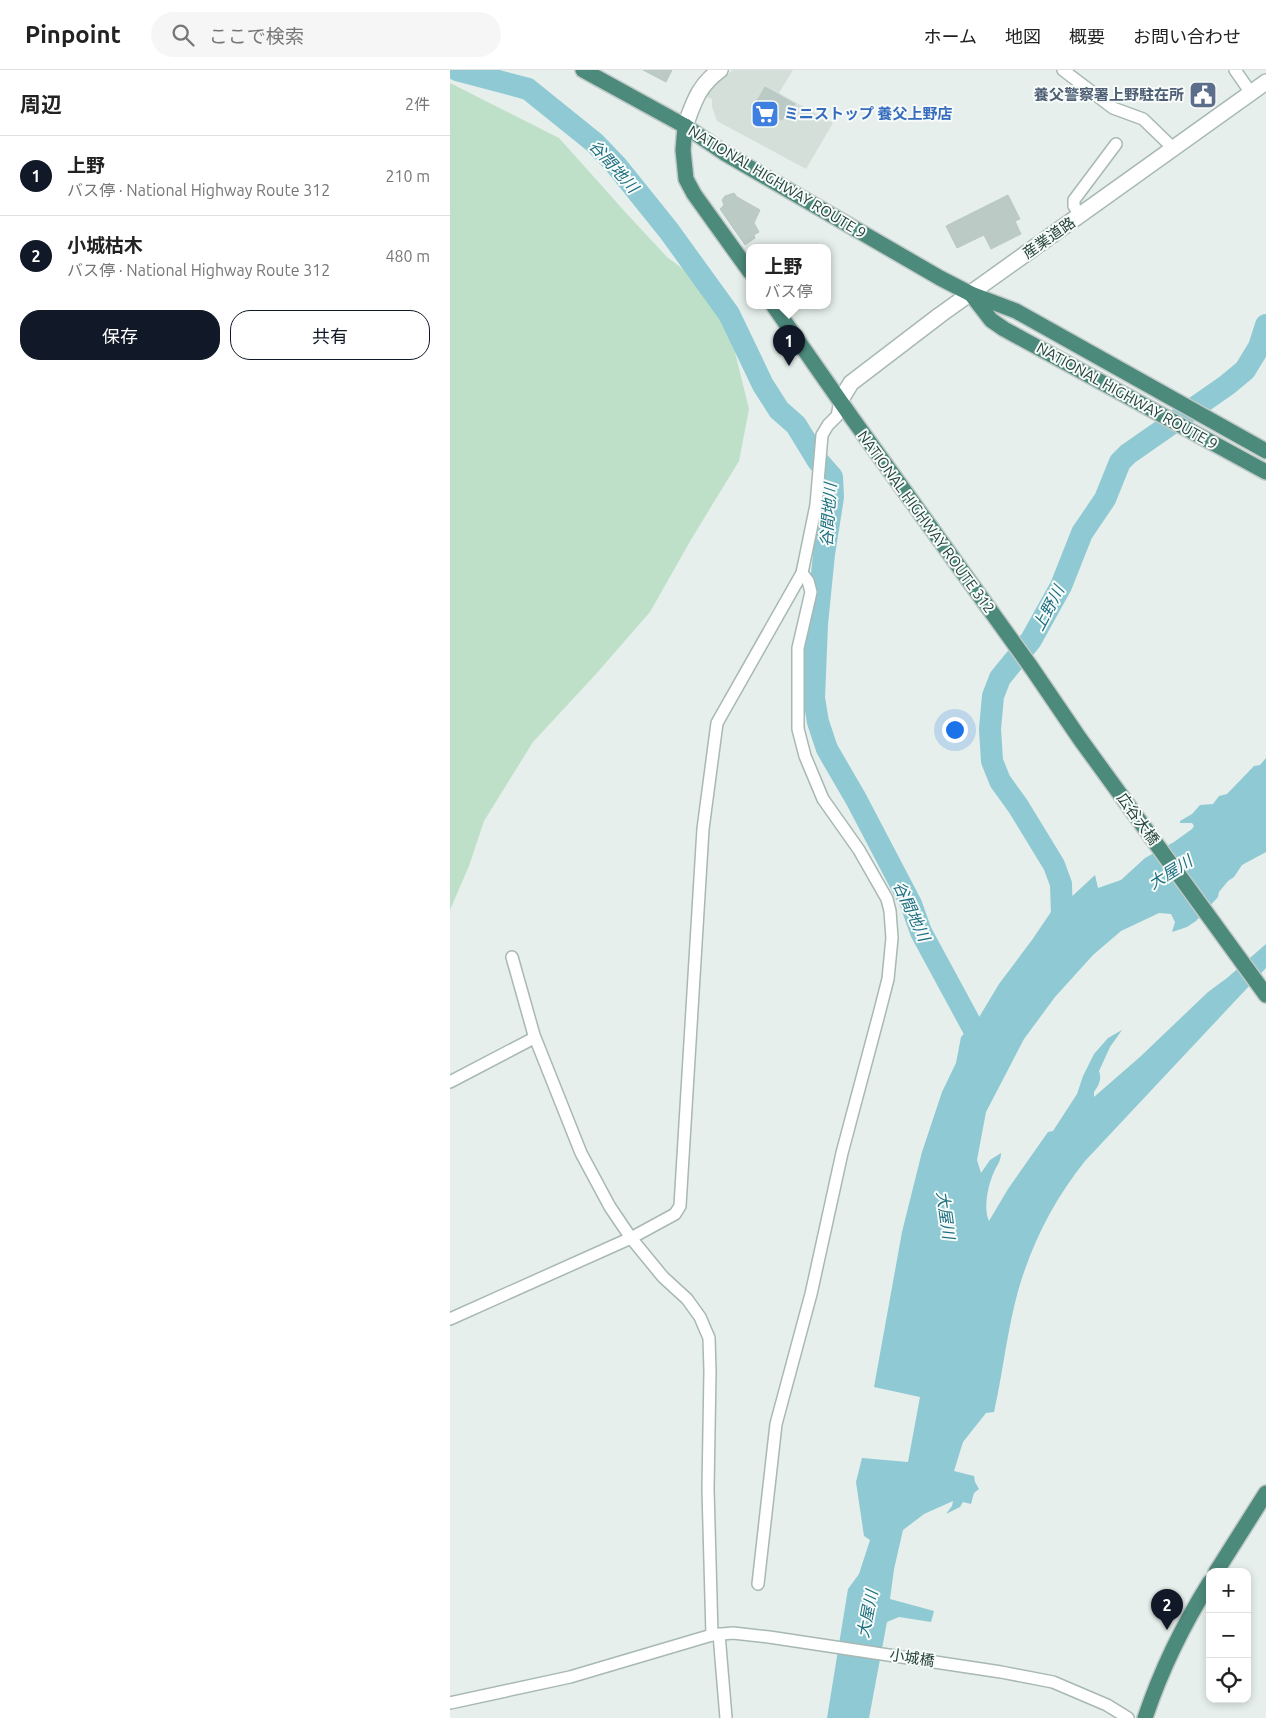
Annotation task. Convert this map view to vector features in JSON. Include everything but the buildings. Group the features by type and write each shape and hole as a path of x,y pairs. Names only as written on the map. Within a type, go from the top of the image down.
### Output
{"highway":[{"name":"NATIONAL HIGHWAY ROUTE 9","path":"583,70 685,126 726,154 940,278 971,294 1016,311 1266,451"},
{"path":"685,126 683,150 686,179 694,194 746,266"},
{"name":"NATIONAL HIGHWAY ROUTE 9","path":"971,294 991,320 1004,329 1266,472"},
{"name":"NATIONAL HIGHWAY ROUTE 312","path":"776,309 997,621 1032,667 1080,739"},
{"name":"広谷大橋","path":"1080,739 1266,995"},
{"path":"1219,1568 1266,1493"},
{"path":"1145,1718 1169,1655 1192,1610 1206,1588"}],"street":[{"path":"685,126 695,98 708,79 720,70"},
{"path":"1063,70 1113,108 1143,119 1174,148"},
{"path":"1235,70 1259,87"},
{"name":"産業道路","path":"840,401 851,383 940,315 1259,87"},
{"path":"1080,216 1074,206 1074,200 1116,144"},
{"path":"450,1319 631,1238 675,1214 680,1206 703,829 717,723 802,573 816,505 822,435 837,416 840,401"},
{"path":"758,1584 776,1424 811,1294 842,1153 888,979 892,938 887,899 859,850 823,799 805,756 798,730 798,648 811,592 808,581 802,573"},
{"path":"512,956 534,1038 581,1153 610,1206 631,1238 663,1277 687,1299 700,1317 709,1338 708,1489 715,1635 726,1718"},
{"path":"450,1082 534,1038"},
{"name":"小城橋","path":"450,1703 570,1677 715,1635 733,1633 778,1638 1001,1672 1053,1682 1107,1706 1128,1718"}],"shaded area":[{"name":"ミニストップ 養父上野店","path":"733,70 793,70 779,93 833,123 806,169 717,121 712,107 712,99 707,97 710,88"}],"green space":[{"path":"450,83 559,138 667,257 704,285 730,332 749,409 739,461 650,612 533,742 484,821 469,866 450,910"}],"water":[{"name":"大屋川","path":"1266,758 1266,852 1242,865 1234,877 1219,892 1218,897 1196,921 1187,927 1172,932 1175,922 1171,914 1159,913 1121,931 1093,955 1055,997 1024,1039 986,1112 977,1160 981,1173 990,1160 1001,1153 1000,1161 994,1172 987,1196 986,1210 989,1221 1008,1189 1048,1132 1053,1131 1077,1094 1083,1076 1094,1054 1108,1038 1122,1030 1110,1047 1099,1071 1100,1079 1094,1092 1094,1097 1141,1056 1208,992 1266,944 1266,968 1085,1161 1065,1188 1048,1216 1034,1246 1017,1294 994,1412 986,1413 963,1442 954,1471 974,1476 979,1489 974,1493 971,1504 963,1502 960,1507 946,1514 953,1501 924,1514 903,1530 894,1569 890,1599 934,1611 931,1622 899,1617 887,1622 869,1718 827,1718 848,1589 859,1574 870,1540 864,1536 856,1482 862,1458 908,1462 920,1397 874,1387 902,1232 922,1152 942,1092 956,1063 961,1037 978,1019 999,984 1055,906 1060,883 1066,902 1095,875 1098,888 1121,880 1145,858 1174,842 1194,826 1192,823 1180,823 1180,821 1192,814 1200,805 1213,804 1219,796 1227,794 1254,766 1260,765"}],"waterway":[{"name":"谷間地川","path":"457,70 528,89 595,143 616,165 669,231 729,314 763,385 779,410 796,425 818,461 832,477 833,497 824,554 817,624 814,698 818,722 827,749 856,799 911,904 921,932 973,1028 983,1052"},
{"name":"上野川","path":"1062,915 1061,884 1054,865 1018,806 1000,781 992,761 990,729 993,696 1000,678 1031,640 1061,586 1082,533 1105,499 1120,462 1128,454 1227,385 1245,370 1259,347 1266,325"}],"place":[{"name":"養父警察署上野駐在所","path":"1203,95"},
{"name":"ミニストップ 養父上野店","path":"765,114"},
{"name":"上野","path":"789,366"},
{"name":"小城枯木","path":"1167,1630"}]}
